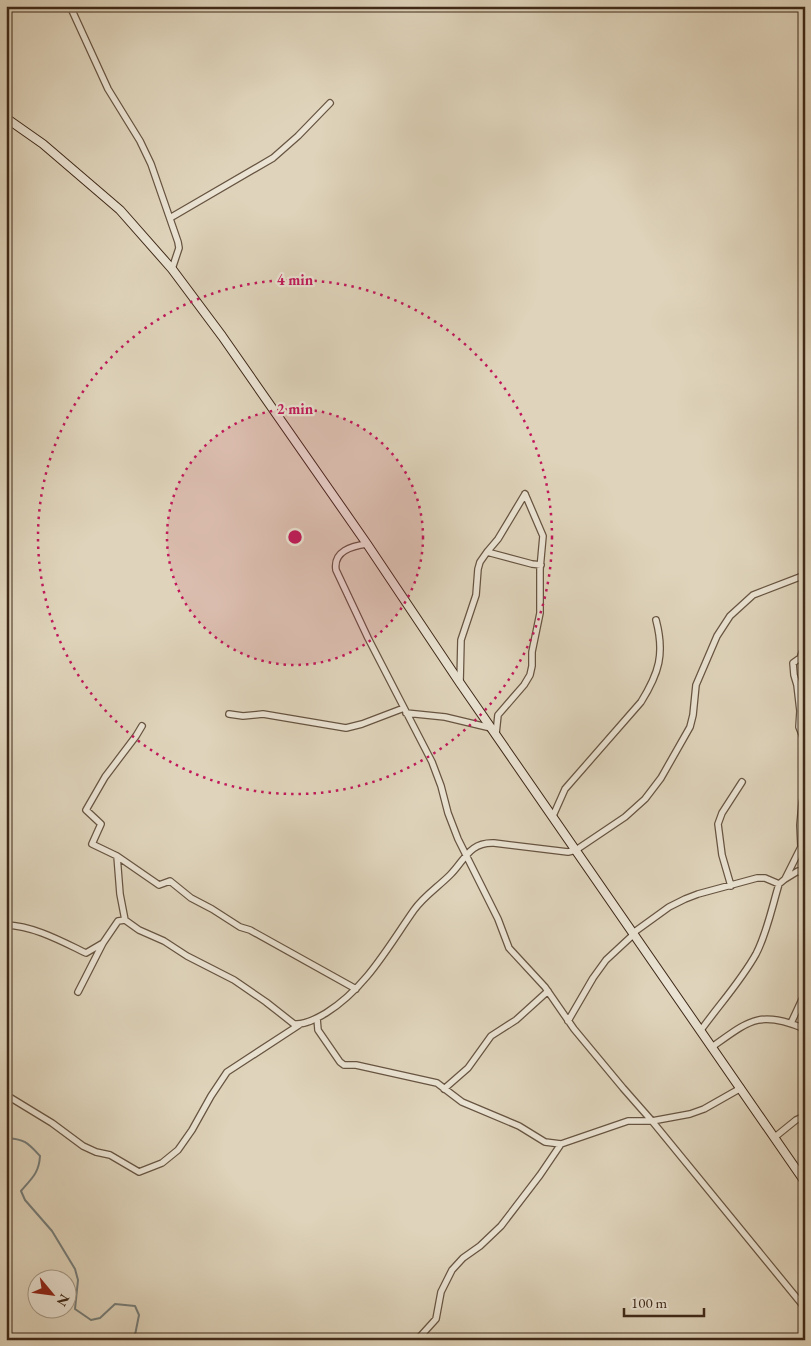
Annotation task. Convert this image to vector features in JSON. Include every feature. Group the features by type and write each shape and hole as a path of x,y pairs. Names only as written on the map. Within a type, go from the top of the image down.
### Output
{"main road":[{"path":"6,118 43,144 120,210 172,269 222,336 367,544 460,683 805,1182"}],"street":[{"path":"70,6 108,89 140,141 151,164 179,248 172,269"},
{"path":"170,218 273,158 298,136 330,103"},
{"path":"229,714 243,716 264,714 346,728 405,711 444,717 493,731 498,715 524,685 532,666 532,652 540,612 543,536 525,494 498,539 487,552 478,570 476,595 461,640 460,683"},
{"path":"367,544 346,549 335,564 336,570 345,586 351,604 432,762 448,813 466,855 498,918 509,948 548,991 568,1021 718,1203 763,1254 805,1308"},
{"path":"487,552 541,565"},
{"path":"6,1100 11,1098 52,1123 83,1146 96,1152 110,1155 139,1172 162,1163 178,1150 192,1130 210,1096 227,1072 300,1025 332,1009 356,989 381,960 428,893 449,875 466,855 478,845 484,843 531,846 562,852 576,850 625,817 645,799 661,778 690,727 694,715 696,685 717,636 730,616 753,595 805,575"},
{"path":"553,816 565,789 611,734 641,702 650,687 660,661 661,646 656,620"},
{"path":"805,645 800,658 793,663 800,712 799,727 805,742"},
{"path":"142,726 105,777 86,810 101,824 92,844 118,856 159,885 170,881 191,898 240,927 250,930 356,989"},
{"path":"731,886 722,855 718,824 722,813 742,782"},
{"path":"785,879 802,847 801,818 805,790"},
{"path":"118,856 120,894 125,920 139,930 164,941 187,956 234,980 288,1020 300,1025"},
{"path":"701,1030 749,966 763,936 779,884 798,871 805,875"},
{"path":"568,1021 593,978 606,960 633,934 670,907 685,898 761,878 779,884"},
{"path":"78,992 103,944 118,921 125,920"},
{"path":"6,925 21,925 86,953 103,944"},
{"path":"444,1088 468,1068 491,1036 516,1020 548,991"},
{"path":"791,1023 805,993"},
{"path":"317,1018 318,1030 344,1065 437,1083 462,1102 520,1126 545,1142 561,1144 628,1121 652,1121 690,1114 704,1109 741,1088"},
{"path":"712,1047 745,1025 757,1020 770,1018 791,1023 805,1029"},
{"path":"775,1137 796,1120 805,1116"},
{"path":"417,1340 436,1319 441,1292 452,1270 463,1258 480,1246 501,1226 561,1144"}],"waterway":[{"path":"6,1138 18,1139 26,1143 40,1156 32,1179 21,1191 25,1200 52,1231 75,1269 78,1280 75,1309 91,1320 100,1318 115,1304 135,1306 139,1315 134,1340"}]}
